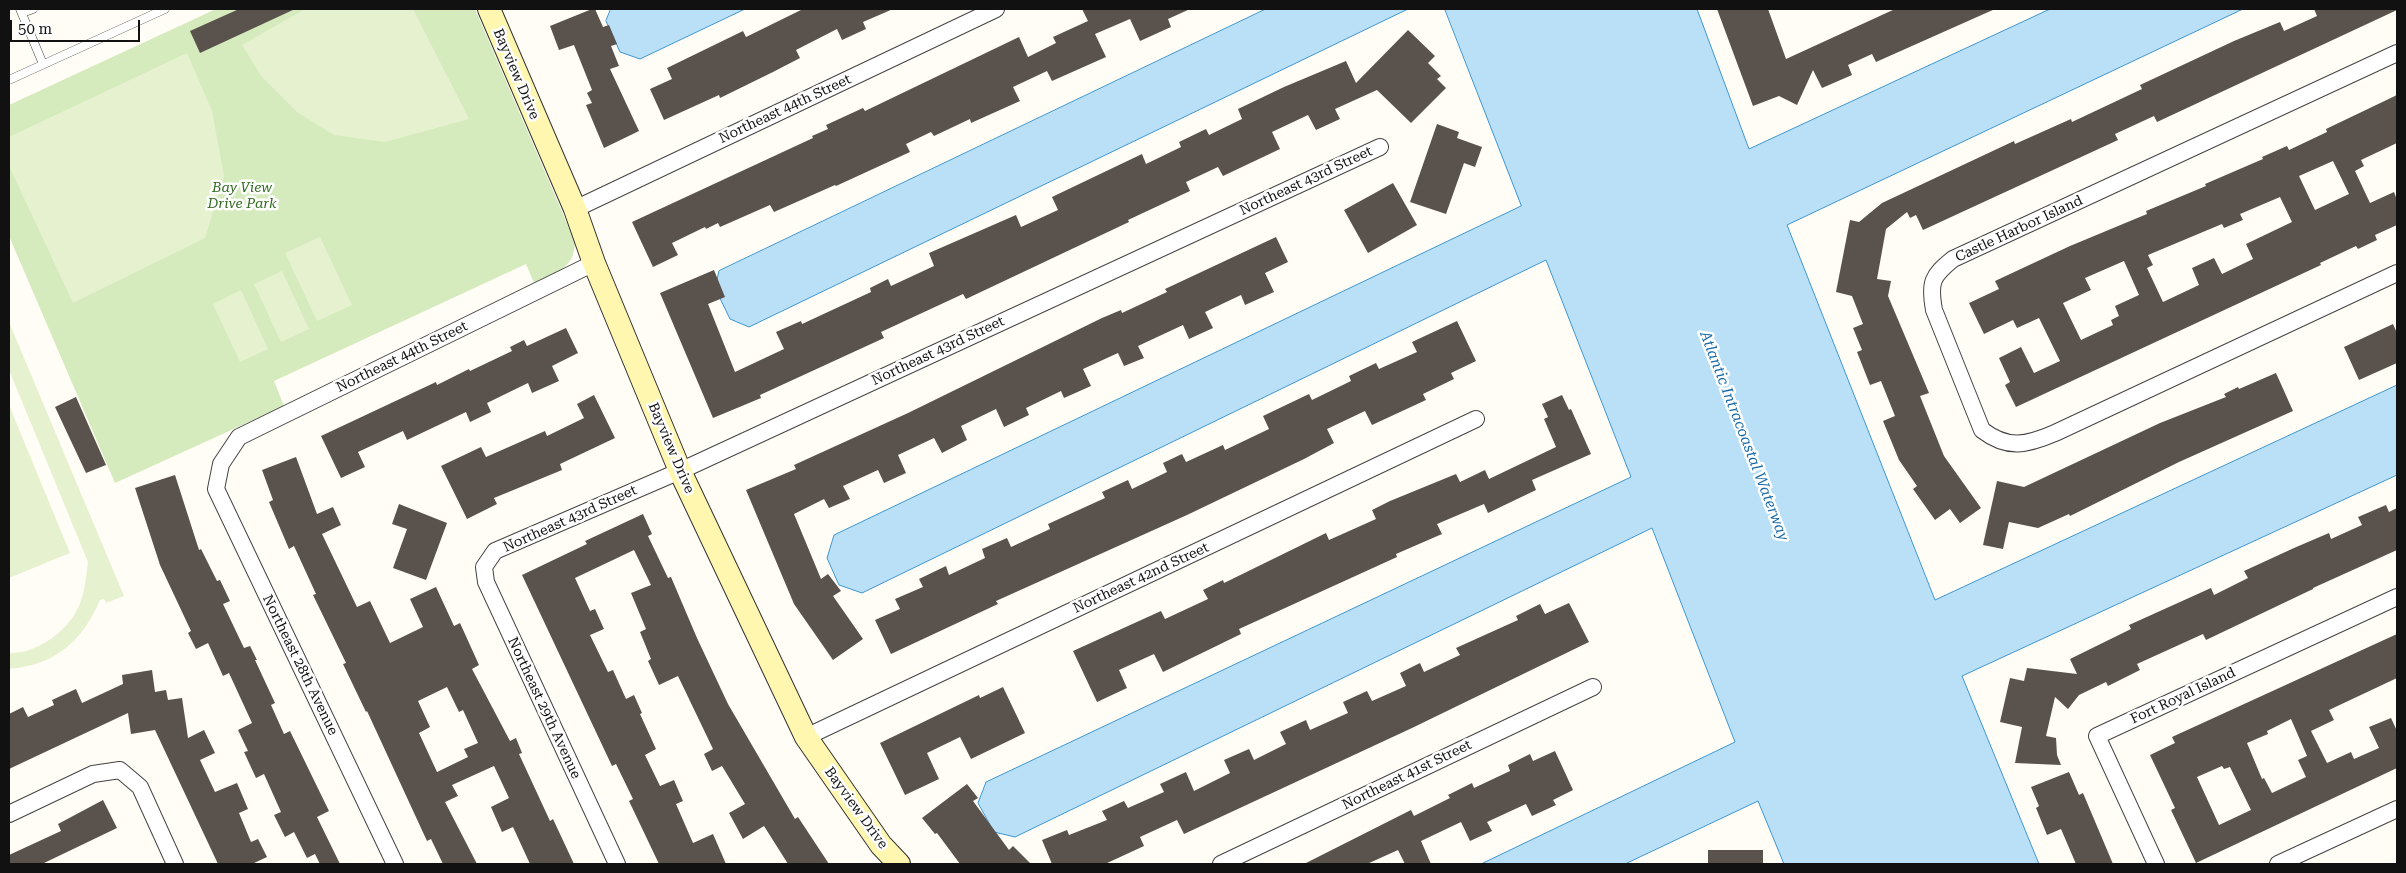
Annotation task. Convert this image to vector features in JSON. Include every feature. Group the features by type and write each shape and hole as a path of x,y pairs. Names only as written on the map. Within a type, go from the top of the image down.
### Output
{"street":[{"name":"Bayview Drive","path":"489,9 574,209 594,263 680,471 806,737 881,845 898,864"},
{"name":"Northeast 44th Street","path":"574,209 996,9"},
{"name":"Castle Harbor Island","path":"2397,53 1953,259 1938,272 1930,290 1934,310 1982,430 1995,440 2013,444 2036,441 2055,433 2397,273"},
{"name":"Northeast 43rd Street","path":"495,552 680,471 1380,147"},
{"name":"Northeast 44th Street","path":"221,464 239,437 594,263"},
{"name":"Northeast 42nd Street","path":"806,737 1476,419"},
{"name":"Northeast 28th Avenue","path":"221,464 216,489 395,864"},
{"name":"Northeast 29th Avenue","path":"495,552 484,567 486,582 617,864"},
{"name":"Fort Royal Island","path":"2156,864 2097,736 2397,596"},
{"name":"Northeast 41st Street","path":"1220,864 1592,687"},
{"path":"9,814 93,774 120,770 140,788 175,864"},
{"path":"2278,864 2397,810"}],"lane":[{"path":"32,9 21,11 43,64"},
{"path":"9,80 164,9"}],"green space":[{"name":"Bay View Drive Park","path":"216,9 475,9 575,242 574,251 571,259 562,268 534,283 526,264 274,381 284,406 115,483 9,236 9,105"},
{"path":"305,9 413,9 469,119 385,142 334,135 297,112 262,77 242,45"},
{"path":"187,53 212,111 224,176 205,238 73,303 9,166 9,137"},
{"path":"320,237 352,305 317,321 285,253"},
{"path":"282,271 309,329 281,342 254,284"},
{"path":"241,290 268,349 240,362 213,304"},
{"path":"9,322 124,596 106,603 104,599 100,600 85,628 65,649 40,662 25,667 9,669 9,653 30,650 40,646 58,633 73,617 82,597 88,562 9,370"},
{"path":"9,405 70,553 9,578"}],"water":[{"path":"611,9 745,9 640,59 620,52 606,21"},
{"path":"1266,9 1408,9 749,327 730,319 715,288 719,271"},
{"name":"Atlantic Intracoastal Waterway","path":"1445,9 1697,9 1749,149 2050,9 2243,9 1787,225 1935,600 2397,385 2397,475 1962,676 2039,864 1784,864 1758,801 1625,864 1481,864 1735,742 1652,528 1015,837 994,832 978,803 986,782 1631,477 1546,260 862,593 839,585 827,558 834,535 1521,206"}],"building":[{"path":"239,9 295,9 200,53 190,31"},
{"path":"595,9 603,27 609,25 617,44 611,46 619,66 610,69 639,131 604,148 586,105 592,103 587,93 592,90 574,45 559,50 550,26"},
{"path":"803,9 893,9 863,22 866,29 842,40 837,29 796,50 800,58 720,98 719,95 664,120 650,89 672,79 667,68 743,31 746,37"},
{"path":"1082,9 1190,9 1168,19 1171,27 1140,41 1130,19 1095,34 1106,57 1052,81 1047,71 1013,87 1020,101 971,123 970,119 934,136 931,132 906,144 910,152 836,186 774,212 770,205 720,227 718,223 706,229 705,227 672,243 678,255 653,267 632,222 813,138 812,136 828,129 826,125 863,108 865,111 1019,37 1028,57 1056,43 1053,37 1088,21"},
{"path":"1717,9 1768,9 1786,59 1895,9 1995,9 1876,62 1872,54 1848,65 1852,75 1822,88 1813,70 1797,105 1779,96 1753,106"},
{"path":"2314,9 2397,10 2157,122 2154,116 2115,134 2118,140 1923,230 1916,215 1910,218 1907,212 1886,229 1877,279 1891,281 1888,296 1929,393 1920,396 1944,456 1981,508 1960,523 1950,509 1935,520 1913,489 1917,486 1899,460 1883,421 1895,416 1881,381 1870,385 1857,352 1862,350 1853,328 1863,324 1852,296 1836,292 1850,220 1859,222 1882,203 2014,141 2015,144 2071,119 2072,122 2142,89 2140,85 2234,41 2280,22 2284,31 2317,16"},
{"path":"1408,30 1435,56 1428,63 1441,76 1437,79 1446,88 1411,123 1377,90 1335,109 1340,119 1316,130 1308,115 1272,132 1280,149 1223,176 1218,167 1186,182 1190,191 1128,220 1129,222 966,299 963,294 881,332 884,338 760,395 761,398 713,418 660,293 714,270 725,297 708,304 735,372 784,349 776,332 801,321 802,324 871,292 870,288 888,279 891,286 934,266 929,253 1016,215 1021,227 1058,210 1052,197 1142,154 1146,164 1181,147 1179,142 1206,129 1209,135 1242,119 1238,109 1284,87 1346,61 1356,83"},
{"path":"2397,95 2397,143 2361,160 2364,166 2355,171 2370,203 2394,192 2397,200 2397,225 2375,235 2377,240 2358,249 2356,246 2320,263 2321,265 2016,407 2005,385 2010,382 1999,358 2021,347 2034,373 2060,361 2039,318 2017,328 2013,320 1984,334 1969,303 1999,289 1995,281 2070,246 2147,214 2146,211 2206,186 2205,184 2263,159 2262,157 2287,146 2289,150 2327,132 2326,129","holes":["2333,161 2349,194 2315,210 2299,176","2280,197 2292,222 2246,244 2253,259 2222,274 2214,258 2192,268 2199,285 2163,302 2147,268 2153,265 2148,255 2222,224 2224,228 2243,220 2240,214","2124,261 2139,295 2115,306 2119,316 2111,320 2113,325 2081,340 2063,303 2091,290 2085,278"]},
{"path":"1437,124 1459,132 1457,138 1482,147 1475,167 1464,163 1446,214 1410,202"},
{"path":"1393,183 1417,225 1368,253 1344,210"},
{"path":"1276,237 1288,262 1265,273 1274,292 1245,305 1241,295 1205,312 1213,328 1189,339 1183,325 1138,346 1144,358 1124,366 1118,353 1083,369 1091,386 1064,398 1061,391 1026,408 1029,415 1004,427 996,409 961,426 967,440 942,453 934,438 898,455 906,473 884,483 878,470 843,486 850,499 829,508 824,499 794,514 821,579 828,574 841,591 833,596 863,639 833,660 794,604 746,490 796,469 794,465 908,413 1102,318 1121,310 1122,313 1167,292 1165,289"},
{"path":"1457,321 1476,361 1451,373 1454,379 1423,394 1426,400 1372,425 1365,411 1327,429 1334,443 1304,459 1187,515 996,601 998,604 891,654 875,620 900,609 895,599 923,587 919,579 946,566 949,575 985,558 982,549 1007,538 1011,547 1050,529 1048,524 1105,498 1102,492 1128,480 1132,489 1167,472 1163,463 1182,454 1186,462 1223,445 1225,450 1269,429 1263,416 1309,394 1312,400 1351,381 1349,376 1376,363 1379,369 1417,352 1412,342"},
{"path":"2393,324 2397,333 2397,363 2359,380 2344,347"},
{"path":"566,328 578,353 552,366 559,381 532,393 528,383 487,403 491,412 470,422 466,412 407,440 403,431 358,452 365,467 341,478 321,436 436,382 437,385 469,369 470,371 512,351 510,347 524,340 527,346"},
{"path":"2276,373 2293,411 2179,462 2070,516 2069,514 2038,528 2009,522 2003,549 1983,545 1997,481 2024,487 2160,423 2226,397 2224,394 2238,387 2239,389"},
{"path":"594,395 615,438 560,464 562,470 494,498 497,504 467,519 441,466 481,447 486,457 545,431 547,436 584,418 577,404"},
{"path":"1562,395 1569,410 1571,409 1591,454 1532,480 1536,490 1488,513 1484,504 1437,524 1442,534 1396,554 1397,557 1239,629 1241,634 1163,672 1154,654 1119,670 1127,688 1097,702 1073,651 1161,611 1165,619 1208,599 1203,590 1223,580 1224,583 1326,533 1329,540 1376,519 1372,510 1390,501 1456,474 1460,482 1485,470 1489,479 1556,447 1544,419 1548,417 1542,404"},
{"path":"76,397 106,465 86,473 55,407"},
{"path":"296,457 317,514 333,507 341,525 322,534 357,607 370,601 390,643 423,627 410,599 436,587 454,626 460,623 479,665 472,669 510,741 516,738 522,753 519,754 550,821 553,819 574,864 530,864 513,827 502,832 491,807 509,798 494,766 452,785 458,796 445,802 477,864 443,864 431,839 427,841 367,711 343,664 346,663 313,595 316,594 294,546 289,549 269,502 273,500 262,470","holes":["447,687 459,712 463,710 478,743 464,749 468,757 437,772 419,733 430,727 418,701"]},
{"path":"175,475 199,550 201,549 217,581 220,580 230,601 223,604 244,648 250,646 257,660 255,660 275,703 271,705 284,734 290,731 329,811 317,817 340,864 320,864 315,854 307,858 294,832 285,837 274,815 281,812 264,774 256,778 244,752 248,751 238,730 252,723 229,673 223,676 208,643 196,649 188,633 191,631 160,565 135,488"},
{"path":"399,504 447,523 426,580 393,568 407,529 392,524"},
{"path":"2386,505 2389,512 2397,508 2397,550 2206,640 2203,634 2137,664 2140,670 2108,686 2106,682 2079,695 2068,709 2055,697 2046,736 2056,738 2057,755 2061,765 2015,763 2022,727 2000,722 2010,678 2024,681 2027,668 2077,674 2070,659 2131,629 2129,625 2211,588 2214,595 2248,578 2244,571 2329,533 2331,539 2362,525 2358,517"},
{"path":"643,514 652,534 648,536 668,578 671,577 728,704 795,819 798,817 829,864 788,864 764,826 743,839 729,813 745,804 722,766 712,771 704,754 713,749 678,676 659,685 648,661 651,659 640,632 646,629 631,593 651,585 634,550 575,578 590,611 595,609 604,629 590,635 608,672 613,670 626,699 634,695 642,713 640,714 656,749 645,755 660,786 674,780 683,801 676,804 693,843 713,834 726,864 659,864 629,801 633,799 616,764 612,766 522,575 587,544 585,541"},
{"path":"1569,603 1589,642 1412,728 1184,834 1177,820 1140,837 1144,846 1105,864 1052,864 1042,840 1067,830 1069,835 1107,820 1102,811 1124,801 1128,808 1164,792 1160,784 1186,772 1194,791 1230,773 1224,760 1249,749 1254,760 1286,744 1280,732 1306,720 1310,730 1348,713 1343,702 1367,691 1372,701 1406,686 1400,673 1420,663 1424,672 1460,655 1456,648 1518,620 1516,616 1540,604 1545,614"},
{"path":"2397,634 2397,678 2329,710 2334,720 2311,731 2327,763 2351,752 2354,759 2379,748 2369,727 2391,718 2397,731 2397,768 2196,863 2171,810 2175,808 2150,755 2175,743 2172,737","holes":["2291,719 2307,756 2298,760 2306,777 2272,793 2264,778 2262,779 2247,743 2268,734 2267,731","2222,766 2224,769 2230,767 2251,810 2219,825 2197,777"]},
{"path":"152,670 155,692 166,690 168,700 182,698 188,738 204,730 215,753 200,760 215,792 237,783 248,809 239,813 251,842 258,839 267,857 252,864 218,864 155,730 131,734 128,713 9,769 9,714 23,707 28,717 54,705 52,700 76,689 82,703 123,684 122,675"},
{"path":"1003,687 1025,733 971,759 960,737 927,753 939,779 905,795 880,743 979,695 980,698"},
{"path":"1555,751 1573,790 1553,800 1556,805 1532,816 1526,804 1487,822 1492,831 1470,841 1461,822 1421,841 1431,864 1405,864 1398,850 1367,864 1304,864 1411,810 1414,816 1450,798 1448,795 1472,783 1474,788 1510,771 1508,765 1530,754 1533,761"},
{"path":"2069,772 2079,795 2083,793 2113,864 2076,864 2061,829 2047,835 2036,808 2039,806 2031,787"},
{"path":"967,784 978,798 973,801 1009,850 1013,846 1031,864 960,864 937,833 935,834 922,818"},
{"path":"103,800 117,828 42,864 9,864 9,855 61,831 58,824"},
{"path":"1708,850 1763,850 1763,864 1708,864"}]}
